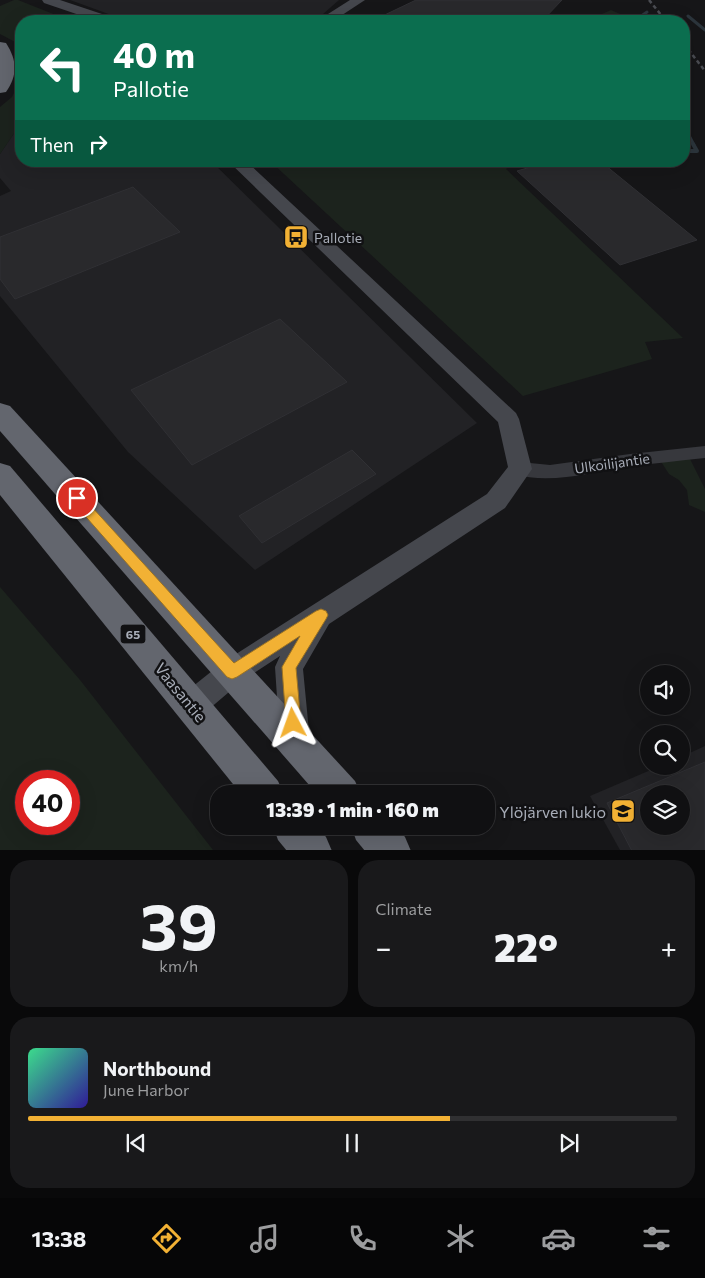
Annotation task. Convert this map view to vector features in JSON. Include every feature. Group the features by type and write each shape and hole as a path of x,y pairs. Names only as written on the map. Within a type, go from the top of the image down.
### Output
{"highway":[{"path":"0,47 5,56 7,71 0,88"},
{"path":"0,413 334,785"},
{"name":"Vaasantie","path":"0,474 258,785"},
{"path":"300,835 312,850"},
{"path":"378,835 391,850"}],"street":[{"path":"48,0 92,15"},
{"path":"334,15 359,0"},
{"path":"192,705 232,672 496,501 520,469 508,419 242,167"},
{"name":"Ulkoilijantie","path":"520,469 550,472 630,460 705,452"},
{"path":"294,742 289,667 321,615"}],"shaded area":[{"path":"18,0 56,15 15,15 15,42 0,34 0,6"},
{"path":"70,0 339,0 321,15 111,15"},
{"path":"611,10 622,15 600,15"},
{"path":"15,91 15,132 0,154 0,107 12,97"},
{"path":"15,132 15,167 217,167 477,423 255,570 128,452 0,296 0,196 11,191 0,178 0,154"},
{"path":"276,167 510,167 506,169 683,338 645,342 652,359 523,396"},
{"path":"689,457 705,489 705,512 689,505 687,490 679,480 669,474 660,460"},
{"path":"0,587 80,680 213,850 0,850"},
{"name":"Ylöjärven lukio","path":"705,746 705,850 620,850 590,796 640,775 690,775 690,753"}],"building":[{"path":"416,0 562,0 548,15 385,15"},
{"path":"531,167 607,167 697,240 620,265 517,171"},
{"path":"133,187 180,232 15,299 0,279 0,237"},
{"path":"280,319 347,382 192,465 131,390"},
{"path":"352,450 376,474 262,543 239,516"},
{"path":"705,762 705,850 631,850 607,803 640,789 640,835 690,835 690,785 650,785 674,775 690,775 690,768"}],"waterway":[{"path":"643,15 647,12"},
{"path":"690,18 705,30"},
{"path":"690,137 694,145"},
{"path":"690,151 697,151 693,144"}],"railway":[{"path":"649,0 661,15"},
{"path":"690,52 705,71"}],"place":[{"name":"Pallotie","path":"296,237"},
{"name":"Ylöjärven lukio","path":"623,811"}],"route":[{"path":"77,498 232,672 321,615 289,667 293,723"}]}
